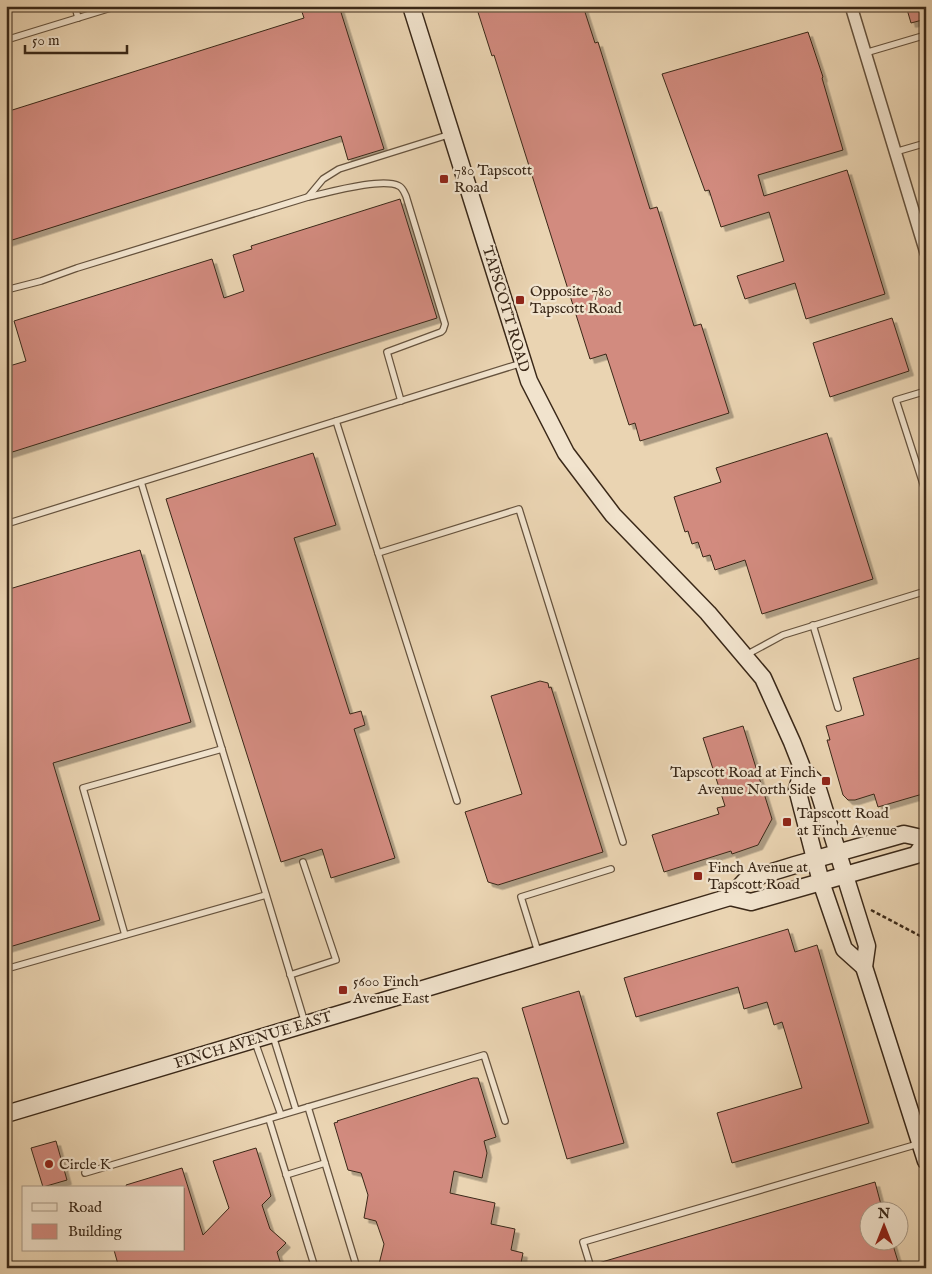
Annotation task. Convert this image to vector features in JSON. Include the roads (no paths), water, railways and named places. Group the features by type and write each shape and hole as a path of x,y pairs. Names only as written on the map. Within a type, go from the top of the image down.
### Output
{"street":[{"name":"TAPSCOTT ROAD","path":"411,6 529,381 566,453 613,515 708,613 763,678 803,770 816,783 867,946 864,967 926,1161"},
{"path":"851,6 926,253"},
{"path":"803,770 797,789 821,882 844,949 864,967"},
{"name":"FINCH AVENUE EAST","path":"6,1114 730,897 751,902 916,855 926,840 904,834 815,859 746,880 730,897"}],"lane":[{"path":"75,6 78,18"},
{"path":"6,40 117,6"},
{"path":"865,53 926,35"},
{"path":"308,197 330,173 451,134"},
{"path":"895,152 926,143"},
{"path":"6,290 41,281 86,265 308,197 373,184 398,185 406,196 445,324 444,330 441,332 387,352 401,401"},
{"path":"6,524 523,363"},
{"path":"926,391 896,400 926,493"},
{"path":"336,421 457,801"},
{"path":"141,482 305,1024"},
{"path":"378,553 519,509 623,842"},
{"path":"744,656 783,635 926,591"},
{"path":"813,625 838,708"},
{"path":"125,936 83,788 222,749"},
{"path":"290,975 336,960 303,862"},
{"path":"538,954 520,897 610,869"},
{"path":"6,969 266,895"},
{"path":"273,1034 296,1110"},
{"path":"254,1040 281,1115"},
{"path":"84,1174 484,1055 505,1121"},
{"path":"308,1107 357,1268"},
{"path":"269,1119 314,1268"},
{"path":"591,1268 583,1242 920,1143"},
{"path":"286,1175 325,1163"}],"place":[{"name":"780 Tapscott Road","path":"444,179"},
{"name":"Opposite 780 Tapscott Road","path":"520,300"},
{"name":"Tapscott Road at Finch Avenue North Side","path":"826,781"},
{"name":"Tapscott Road at Finch Avenue","path":"787,822"},
{"name":"Finch Avenue at Tapscott Road","path":"698,876"},
{"name":"5600 Finch Avenue East","path":"343,990"},
{"name":"Circle K","path":"49,1164"}]}
